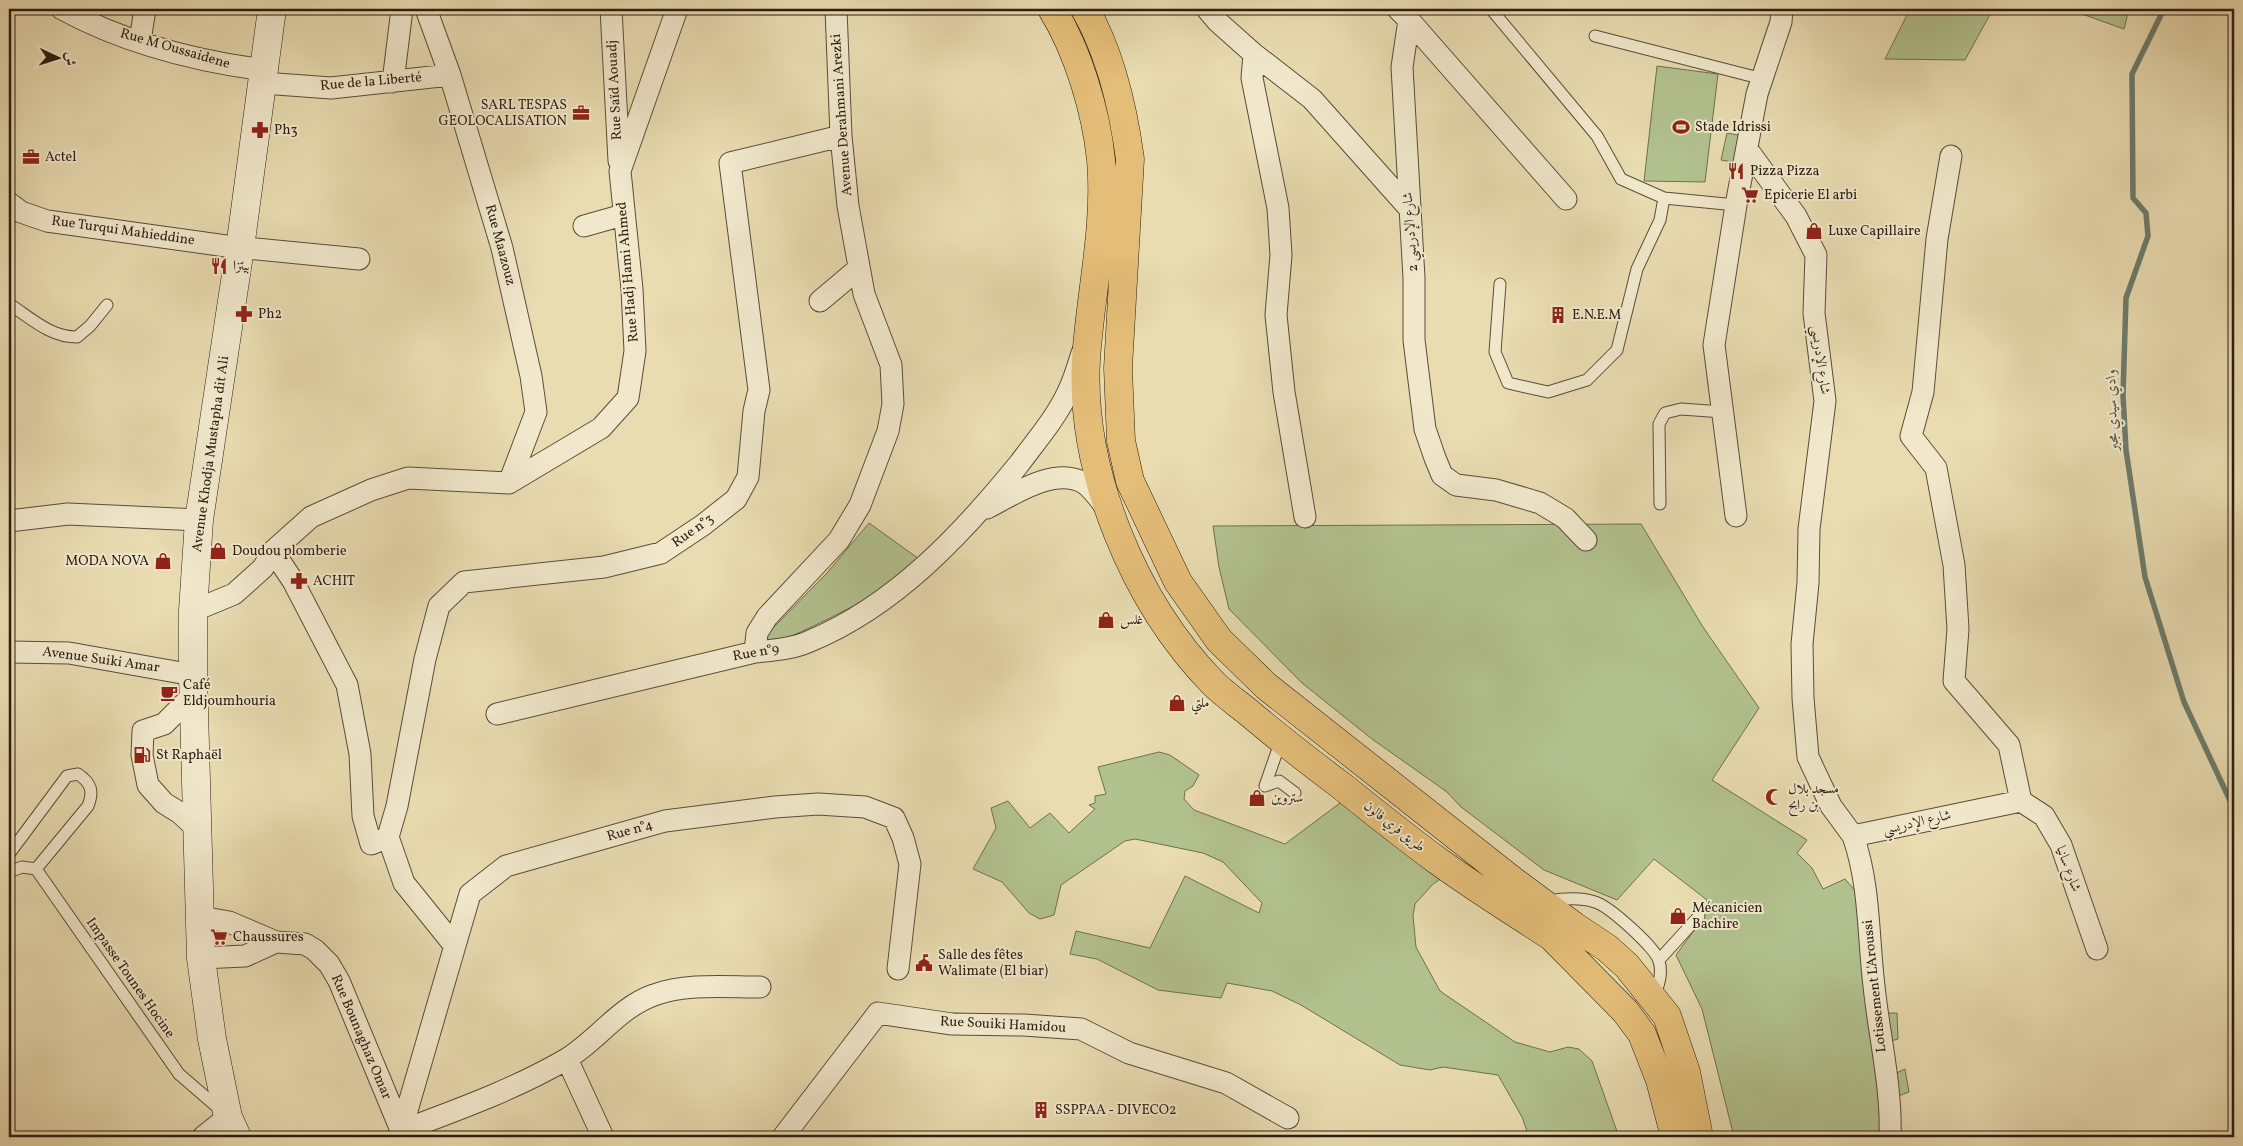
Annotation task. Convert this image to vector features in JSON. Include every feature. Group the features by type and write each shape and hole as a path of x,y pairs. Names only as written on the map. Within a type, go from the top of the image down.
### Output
{"highway":[{"name":"طريق فري فالون","path":"1052,9 1072,47 1082,75 1098,137 1101,162 1100,220 1086,361 1089,422 1093,453 1108,511 1158,612 1182,648 1214,684 1282,740 1437,860 1552,937 1625,1011 1642,1034 1660,1080 1673,1134"},
{"path":"1085,9 1110,66 1126,129 1130,159 1118,368 1121,441 1130,481 1164,556 1197,611 1238,661 1357,760 1543,902 1607,948 1639,979 1667,1016 1675,1035 1696,1115 1699,1137"}],"main road":[{"name":"Avenue Khodja Mustapha dit Ali","path":"232,1127 212,1039 201,958 193,685 193,610 199,520 240,248 272,9"}],"street":[{"name":"Rue M Oussaidene","path":"62,9 85,21 140,41 263,77"},
{"path":"140,41 145,9"},
{"path":"393,82 402,9"},
{"name":"Rue Maazouz","path":"426,9 450,75 502,248 531,376 536,412 508,483"},
{"name":"Rue Saïd Aouadj","path":"611,9 620,171"},
{"name":"Rue Hadj Hami Ahmed","path":"508,483 601,428 628,398 635,350 632,289 620,171 677,9"},
{"name":"Avenue Derahmani Arezki","path":"755,652 758,633 767,617 844,533 860,505 888,432 893,404 891,365 864,294 848,206 841,136 836,9"},
{"path":"1207,9 1218,22 1254,54 1312,99 1409,208"},
{"path":"1736,516 1714,345 1736,205 1757,94 1781,22 1782,9"},
{"path":"1404,14 1566,199"},
{"name":"شارع الإدريسي 2","path":"1404,14 1402,67 1414,278 1414,340 1425,429 1435,458 1442,476 1456,485 1496,490 1540,503 1565,518 1586,540"},
{"path":"1254,54 1252,78 1278,208 1281,256 1276,315 1284,392 1306,517"},
{"name":"Rue de la Liberté","path":"263,77 331,88 450,75"},
{"name":"Rue n°3","path":"388,837 397,806 425,659 439,606 464,582 604,567 660,553 703,526 736,499 748,477 754,411 759,390 730,163 841,136"},
{"name":"شارع الإدريسي","path":"1747,149 1796,216 1816,255 1814,313 1825,401 1810,529 1808,582 1802,644 1803,698 1808,757 1831,806 1853,836 2021,801"},
{"path":"1951,156 1937,239 1923,392 1911,436 1936,468 1954,566 1958,629 1954,681 2009,745 2021,801"},
{"name":"Rue Turqui Mahieddine","path":"9,204 21,212 47,221 240,248 359,259"},
{"path":"584,226 623,215"},
{"path":"820,301 858,269"},
{"name":"Rue n°9","path":"497,714 755,652 777,650 810,642 868,610 908,582 975,514 1013,470 1059,408 1077,368 1089,332"},
{"path":"975,514 1029,488 1066,477 1084,484 1108,511"},
{"path":"193,610 234,594 263,568 273,551 311,517 371,490 408,478 508,483"},
{"path":"9,521 68,514 199,520"},
{"path":"273,551 293,581 347,685 360,754 363,816 370,844 388,837 404,883 454,945"},
{"name":"Avenue Suiki Amar","path":"9,652 69,653 193,685"},
{"path":"193,685 164,724 143,732 142,755 148,785 164,804 180,813 197,829"},
{"name":"شارع سانيا","path":"2021,801 2044,816 2061,845 2097,949"},
{"name":"Rue n°4","path":"402,1134 470,894 506,866 665,821 818,804 865,808 894,818 903,838 910,864 898,969"},
{"name":"Lotissement L'Aroussi","path":"1853,836 1864,875 1873,982 1889,1102 1890,1137"},
{"path":"201,918 229,922 276,942"},
{"path":"201,958 245,956 276,942"},
{"name":"Rue Bounaghaz Omar","path":"276,942 305,944 315,950 329,964 339,981 402,1134"},
{"path":"402,1134 496,1095 567,1059 628,1009 654,995 687,988 760,986"},
{"name":"Rue Souiki Hamidou","path":"783,1137 878,1013 952,1024 1024,1024 1082,1028 1129,1053 1226,1083 1288,1118"},
{"path":"567,1059 603,1137"},
{"path":"203,1137 232,1127"}],"lane":[{"path":"1491,9 1597,136 1621,179 1664,198 1736,205"},
{"path":"1595,36 1763,79"},
{"path":"1500,284 1495,352 1508,383 1548,392 1587,380 1617,350 1637,269 1660,220 1664,198"},
{"path":"9,304 51,332 63,337 77,337 90,326 107,305"},
{"path":"1660,504 1659,424 1665,413 1682,409 1723,412"},
{"path":"1282,740 1265,786 1279,781 1295,793"},
{"path":"9,854 67,776 78,774 88,781 92,795 88,806 36,869 22,868 9,872"},
{"name":"Impasse Tounes Hocine","path":"36,869 179,1074 232,1127"},
{"path":"1543,902 1567,898 1597,902 1622,919 1659,960 1661,979 1654,1000"},
{"path":"1659,960 1699,916"}],"green space":[{"path":"1910,9 1993,9 1965,60 1885,59"},
{"path":"2068,9 2129,9 2124,29"},
{"name":"Stade Idrissi","path":"1657,66 1718,74 1705,182 1644,181"},
{"path":"1727,133 1743,136 1738,163 1721,160"},
{"path":"869,523 926,564 852,607 774,644 767,638 767,634 827,573"},
{"path":"1641,524 1703,627 1759,708 1712,780 1807,840 1797,853 1812,868 1823,889 1845,879 1865,902 1890,1137 1734,1137 1702,1009 1676,955 1698,925 1707,900 1654,859 1617,900 1544,870 1461,807 1447,792 1372,739 1302,683 1229,609 1219,567 1213,526"},
{"path":"1159,752 1170,755 1199,775 1193,786 1185,791 1184,799 1194,810 1285,844 1344,800 1445,876 1433,884 1415,904 1413,916 1416,947 1440,991 1515,1042 1550,1052 1568,1047 1579,1049 1592,1061 1619,1137 1529,1137 1522,1117 1498,1075 1443,1067 1430,1070 1400,1065 1301,1005 1272,991 1227,983 1221,998 1158,990 1097,959 1070,954 1076,931 1150,948 1185,876 1259,913 1262,903 1223,862 1203,853 1135,839 1125,841 1061,885 1054,915 1040,919 1029,913 1002,882 973,869 996,828 991,808 1008,801 1030,828 1050,813 1069,833 1095,809 1089,805 1095,803 1095,796 1106,794 1098,767"},
{"path":"1883,1013 1897,1013 1898,1039 1887,1042"},
{"path":"1905,1069 1909,1092 1893,1098 1890,1076"}],"waterway":[{"name":"وادي سيدي مجبر","path":"2164,9 2132,74 2133,198 2146,213 2148,236 2126,298 2123,395 2126,450 2145,577 2184,702 2234,809"}],"place":[{"name":"SARL TESPAS GEOLOCALISATION","path":"581,113"},
{"name":"Stade Idrissi","path":"1681,127"},
{"name":"Ph3","path":"260,130"},
{"name":"Actel","path":"31,157"},
{"name":"Pizza Pizza","path":"1736,171"},
{"name":"Epicerie El arbi","path":"1750,195"},
{"name":"Luxe Capillaire","path":"1814,231"},
{"name":"بيتزا","path":"219,266"},
{"name":"Ph2","path":"244,314"},
{"name":"E.N.E.M","path":"1558,315"},
{"name":"Doudou plomberie","path":"218,551"},
{"name":"MODA NOVA","path":"163,561"},
{"name":"ACHIT","path":"299,581"},
{"name":"غلس","path":"1106,620"},
{"name":"Café Eldjoumhouria","path":"169,693"},
{"name":"ملتي","path":"1177,703"},
{"name":"St Raphaël","path":"142,755"},
{"name":"مسجد بلال بن رابح","path":"1774,797"},
{"name":"ستروين","path":"1257,798"},
{"name":"Mécanicien Bachire","path":"1678,916"},
{"name":"Chaussures","path":"219,937"},
{"name":"Salle des fêtes Walimate (El biar)","path":"924,963"},
{"name":"SSPPAA - DIVECO2","path":"1041,1110"}]}
